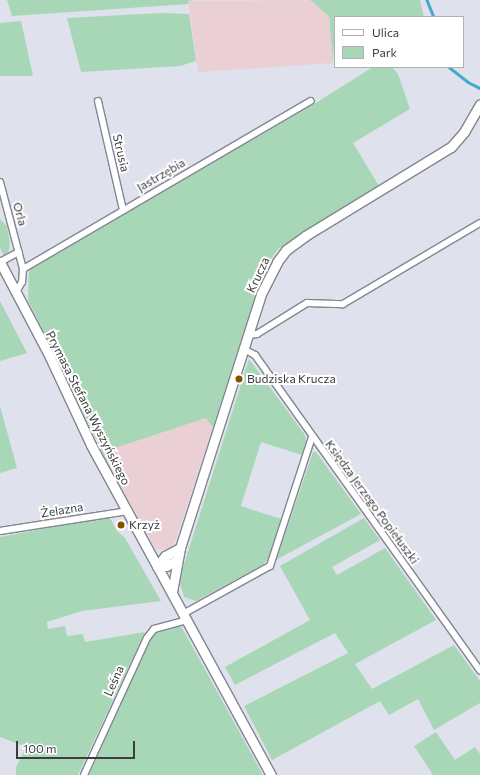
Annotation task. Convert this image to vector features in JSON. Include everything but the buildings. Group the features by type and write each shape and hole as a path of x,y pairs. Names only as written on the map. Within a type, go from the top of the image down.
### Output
{"street":[{"name":"Strusia","path":"98,101 123,210"},
{"name":"Jastrzębia","path":"23,269 310,101"},
{"name":"Krucza","path":"172,592 180,548 248,335 265,284 281,255 305,236 447,150 464,132 480,104"},
{"name":"Orla","path":"0,182 23,269 22,282 16,292"},
{"path":"248,335 257,334 307,303 343,304 480,223"},
{"path":"0,262 19,252"},
{"name":"Prymasa Stefana Wyszyńskiego","path":"0,262 91,445 271,775"},
{"name":"Księdza Jerzego Popiełuszki","path":"244,349 255,355 480,671"},
{"name":"Leśna","path":"84,775 147,638 154,629 185,617 270,566 312,437"},
{"name":"Żelazna","path":"0,531 128,511"},
{"path":"157,566 164,556 180,548"},
{"path":"157,566 166,566 177,560"}],"shaded area":[{"path":"310,0 329,16 333,63 198,72 188,1"},
{"path":"207,418 213,427 175,542 171,548 161,550 155,548 107,461 112,449"}],"green space":[{"path":"7,0 196,0 188,1 188,4 12,16"},
{"path":"310,0 420,0 424,16 334,16 333,63 329,16"},
{"path":"160,13 189,14 196,61 180,66 81,72 67,18"},
{"path":"21,21 33,76 0,76 0,23"},
{"path":"371,68 393,68 398,74 410,109 353,143 379,186 278,249 264,269 213,427 206,418 112,449 107,461 28,300 29,270 314,104"},
{"path":"0,219 7,226 10,243 8,254 4,256 0,248"},
{"path":"0,301 27,353 0,361"},
{"path":"249,359 305,435 306,441 302,455 261,442 241,506 281,519 269,557 263,565 196,601 184,597 179,580"},
{"path":"0,406 17,468 0,473"},
{"path":"313,452 316,452 361,514 276,560"},
{"path":"109,516 117,531 125,538 161,601 82,611 47,622 48,629 65,626 67,636 83,634 85,642 145,632 78,775 16,775 16,767 24,752 24,746 0,737 0,537"},
{"path":"364,518 380,540 332,567 337,575 385,548 436,620 355,664 372,689 454,645 480,681 480,703 434,730 418,699 389,715 380,701 272,760 244,706 348,653 335,633 235,685 225,667 310,620 280,566"},
{"path":"181,626 263,775 89,775 152,635 156,630"},
{"path":"436,732 455,760 475,747 480,754 480,775 433,775 414,746"}],"waterway":[{"path":"427,0 434,16"},
{"path":"450,68 468,82 480,88"}],"place":[{"name":"Budziska Krucza","path":"239,379"},
{"name":"Krzyż","path":"121,525"}]}
